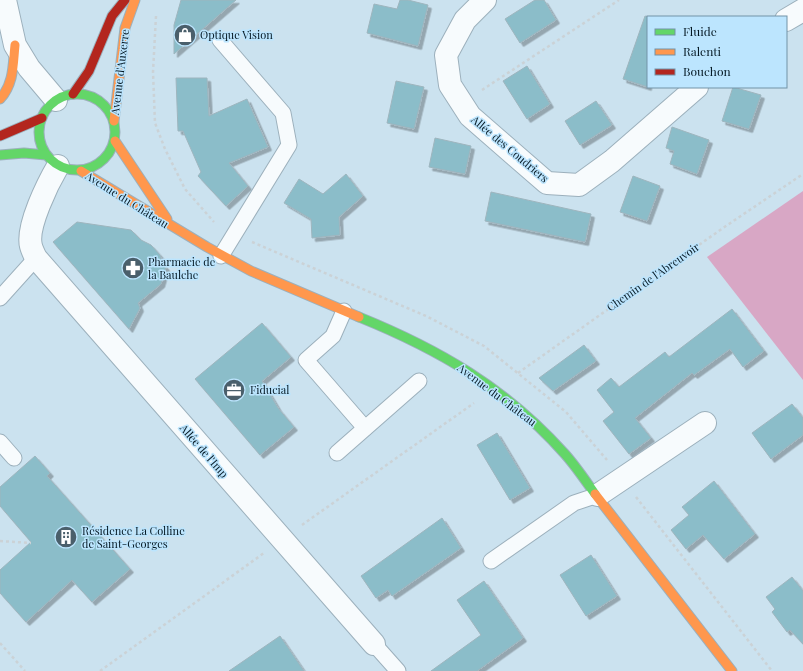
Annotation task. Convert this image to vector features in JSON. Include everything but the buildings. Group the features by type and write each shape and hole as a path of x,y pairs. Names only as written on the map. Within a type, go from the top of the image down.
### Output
{"street":[{"path":"5,0 16,45 29,68 65,97"},
{"name":"Avenue d'Auxerre","path":"65,97 89,71 112,16 125,0"},
{"name":"Avenue d'Auxerre","path":"114,121 124,28 135,0"},
{"name":"Allée des Coudriers","path":"485,0 465,20 446,55 450,85 470,116 547,183 579,185 612,161 696,88"},
{"path":"787,19 803,10"},
{"path":"0,99 4,95 12,76 16,45"},
{"path":"0,155 24,153 52,160 69,170 81,171 93,167 103,161 110,152 115,141 114,121 108,109 99,100 86,95 65,97 47,108 42,118 39,130 40,143 52,160"},
{"path":"0,136 42,118"},
{"name":"Avenue du Château","path":"115,141 174,229"},
{"path":"36,258 30,245 31,232 52,160"},
{"name":"Avenue du Château","path":"81,171 174,229 221,256 252,271 412,340 455,362 493,389 534,421 564,453 598,495 732,671"},
{"name":"Allée de l'Imp","path":"36,258 374,644"},
{"path":"598,495 705,423"}],"lane":[{"path":"220,40 283,113 289,145 221,256"},
{"path":"0,298 36,258"},
{"path":"344,311 333,336 306,360 365,428"},
{"path":"337,453 419,381"},
{"path":"0,442 14,458"},
{"path":"491,561 574,503 598,495"},
{"path":"374,644 398,671"}],"path":[{"path":"461,103 619,0"},
{"name":"Chemin de l'Abreuvoir","path":"514,375 723,228 803,174"},
{"path":"0,541 31,543"},
{"path":"0,643 25,671"}],"shaded area":[{"path":"803,191 803,380 707,257"}],"traffic: fast":[{"path":"70,94 84,94 98,100 109,111 115,125 115,132 115,139 112,147 104,159 98,164 84,170 70,170 56,164 45,153 39,139 39,125 45,111 56,100 70,94"},
{"path":"0,155 24,153 46,155"},
{"path":"359,317 388,329 443,357 494,390 519,409 542,430 568,458 595,494"}],"traffic: slow":[{"path":"114,121 125,28 135,0"},
{"path":"0,99 5,93 10,80 15,45"},
{"path":"115,141 167,219"},
{"path":"81,171 207,247 251,271 359,317"},
{"path":"595,494 732,671"}],"traffic: jam":[{"path":"73,94 89,71 112,16 125,0"},
{"path":"0,136 42,118"}],"place":[{"name":"Optique Vision","path":"185,35"},
{"name":"Pharmacie de la Baulche","path":"133,268"},
{"name":"Fiducial","path":"234,390"},
{"name":"Résidence La Colline de Saint-Georges","path":"66,537"}]}
